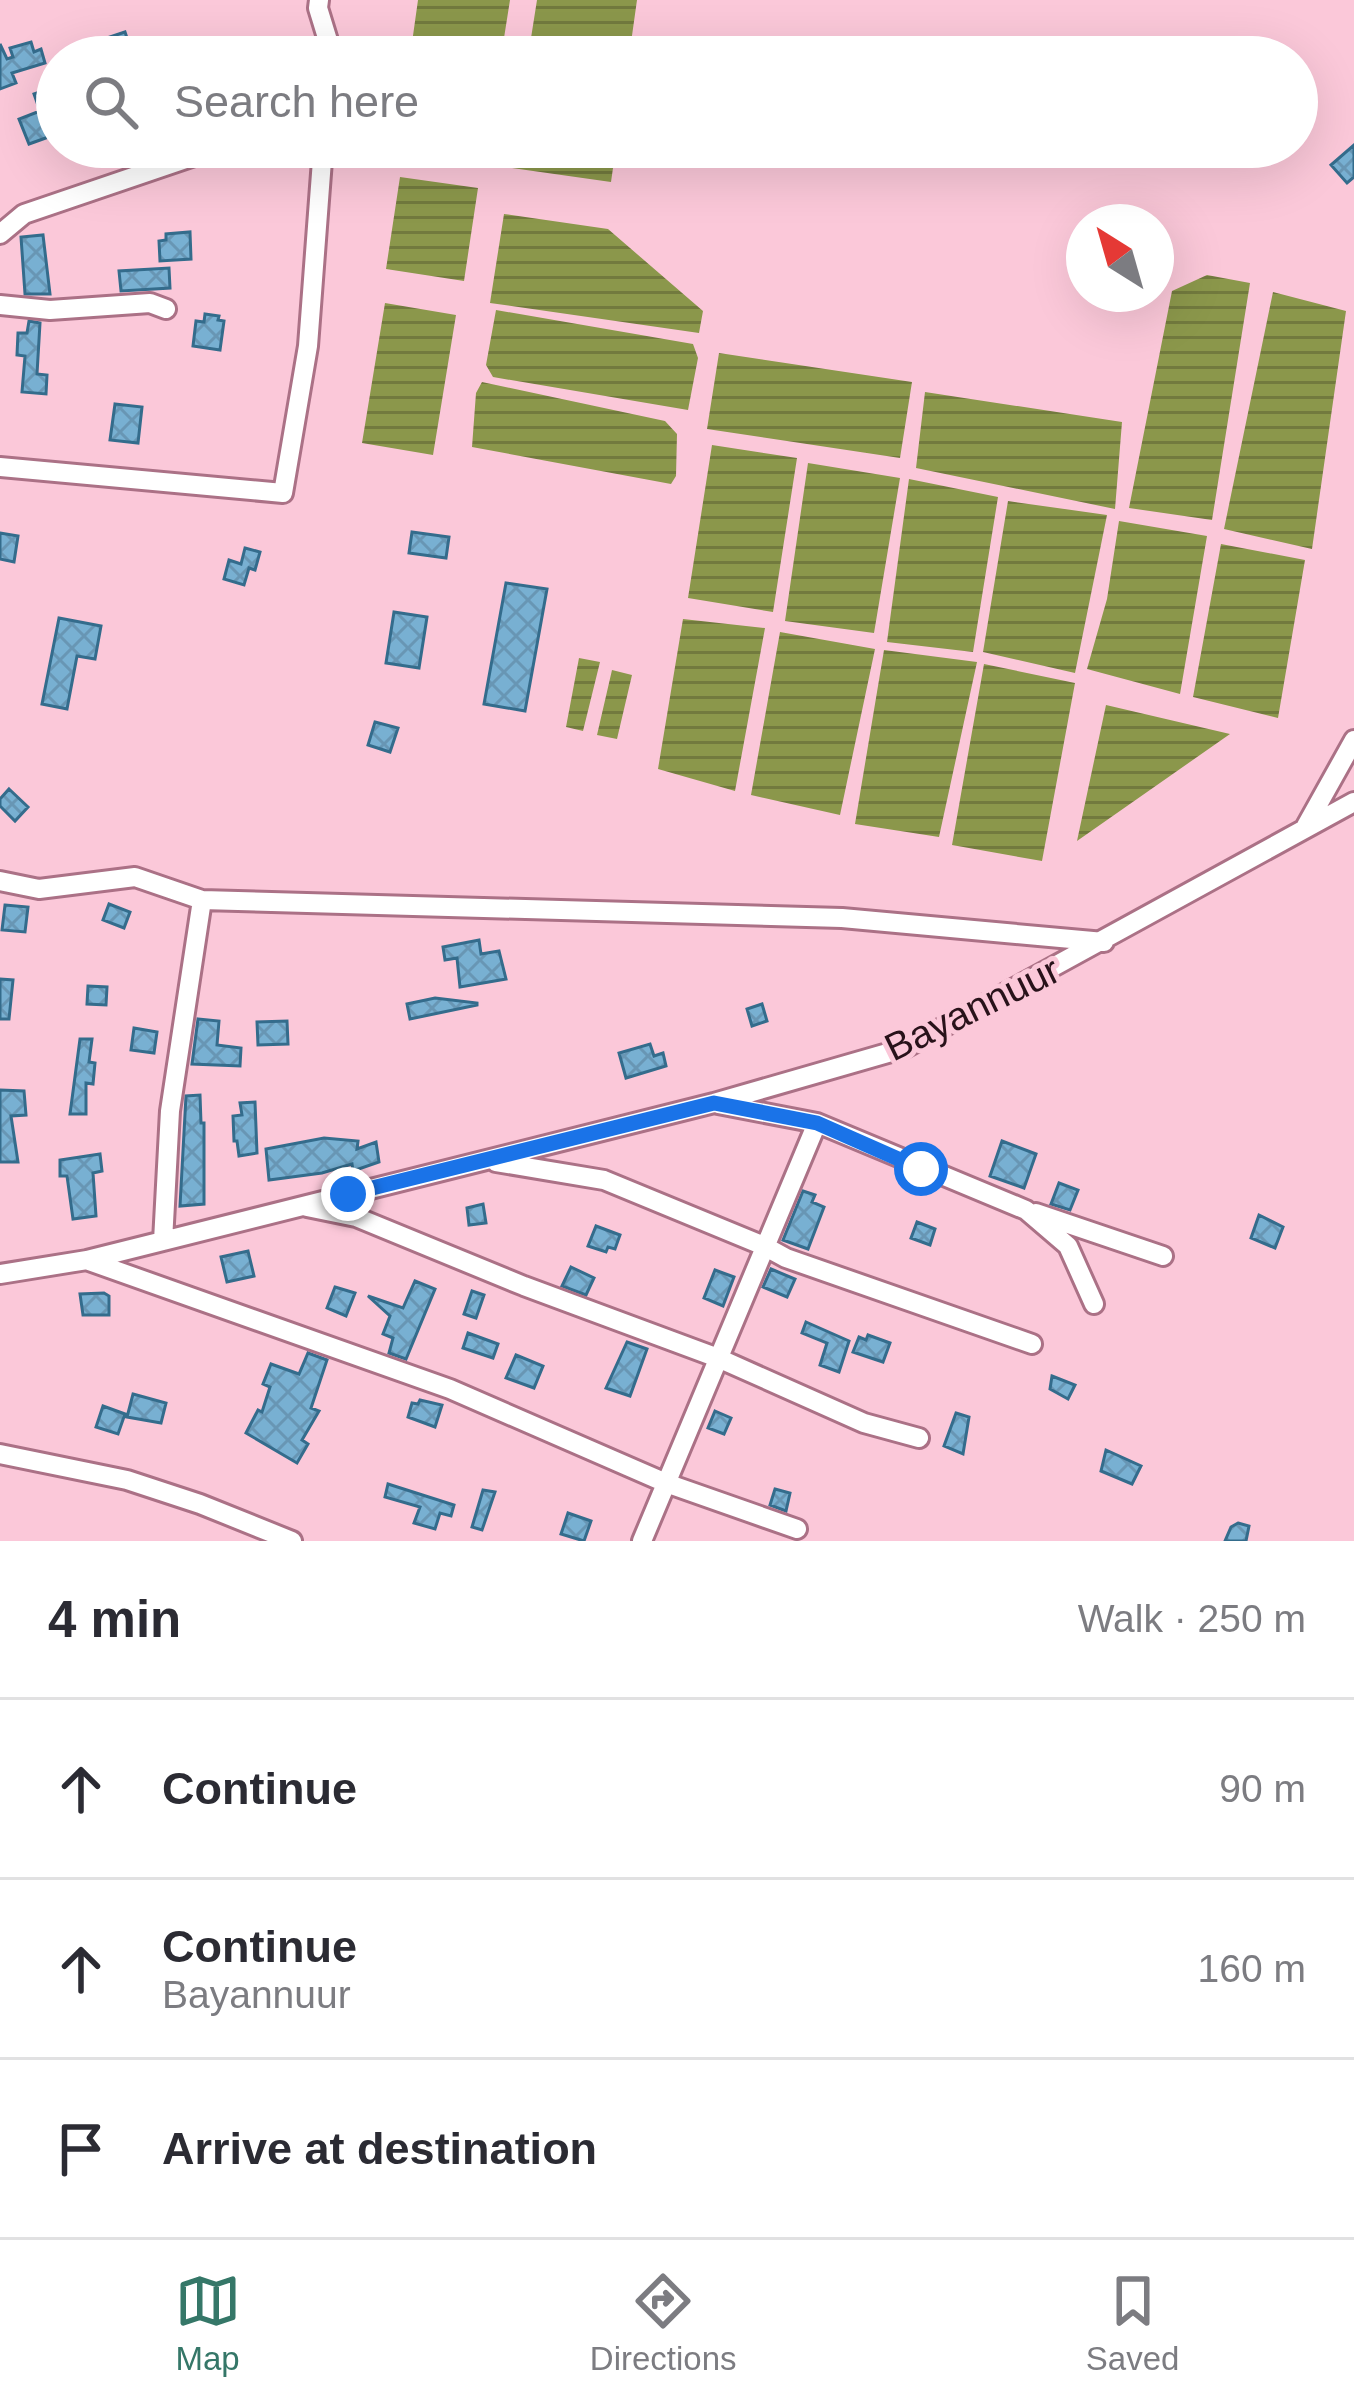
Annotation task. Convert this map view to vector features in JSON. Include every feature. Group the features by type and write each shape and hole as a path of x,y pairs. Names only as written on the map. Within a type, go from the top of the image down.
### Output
{"street":[{"path":"319,0 327,36"},
{"path":"0,234 24,214 159,168"},
{"path":"0,467 283,493 308,346 321,168"},
{"path":"0,305 50,310 150,303 166,309"},
{"path":"1304,830 1354,740"},
{"name":"Bayannuur","path":"0,1274 163,1241 714,1103 904,1048 1354,802"},
{"path":"0,881 39,889 135,877 202,900 842,918 1105,942"},
{"path":"163,1241 170,1111 202,900"},
{"path":"714,1103 817,1123 1026,1210 1163,1256"},
{"path":"642,1541 817,1123"},
{"path":"485,1160 604,1180 785,1258 1032,1344"},
{"path":"302,1206 356,1217 718,1358 864,1423 919,1438"},
{"path":"1026,1210 1068,1246 1094,1304"},
{"path":"87,1260 450,1389 666,1483 797,1529"},
{"path":"0,1454 128,1480 292,1541"}],"shaded area":[{"path":"418,0 510,0 504,36 413,36"},
{"path":"537,0 637,0 632,36 531,36"},
{"path":"512,168 613,168 611,182"},
{"path":"400,177 478,188 464,281 386,269"},
{"path":"504,214 608,229 703,311 699,333 490,303"},
{"path":"1207,275 1250,283 1212,520 1129,508 1168,312 1174,312 1174,290"},
{"path":"1273,292 1346,311 1312,549 1224,529"},
{"path":"385,303 456,315 433,455 362,443"},
{"path":"496,310 693,344 698,358 688,410 493,377 486,365"},
{"path":"719,353 912,382 900,458 707,429"},
{"path":"482,382 665,421 677,434 676,476 671,484 472,447 476,393"},
{"path":"925,392 1122,422 1115,509 916,468"},
{"path":"712,445 797,458 773,612 688,598"},
{"path":"808,463 900,478 874,633 785,621"},
{"path":"909,479 998,497 973,652 887,642"},
{"path":"1008,501 1107,515 1075,673 983,652"},
{"path":"1119,521 1207,536 1180,694 1087,669 1107,599"},
{"path":"1221,544 1305,560 1278,718 1193,697"},
{"path":"683,619 765,628 735,791 658,769"},
{"path":"780,632 875,649 840,815 751,795"},
{"path":"884,650 977,662 939,837 855,824"},
{"path":"579,658 600,662 583,731 566,727"},
{"path":"984,664 1075,683 1042,861 952,845"},
{"path":"612,670 632,675 617,739 597,735"},
{"path":"1106,705 1230,734 1077,841"}],"building":[{"path":"31,42 36,66 12,73 16,83 0,89 0,44 7,59 13,57 10,48"},
{"path":"36,113 36,141 29,144 19,119"},
{"path":"1354,145 1354,177 1347,183 1331,165"},
{"path":"190,232 191,259 160,261 159,241 166,240 166,234"},
{"path":"43,235 50,294 25,294 21,237"},
{"path":"169,268 170,288 121,291 119,271"},
{"path":"205,314 224,321 220,350 193,346 196,321 204,322"},
{"path":"29,321 40,323 37,374 47,375 46,394 22,392 25,356 17,355 18,333 27,333"},
{"path":"115,404 142,407 138,443 110,440"},
{"path":"412,532 449,537 446,558 409,553"},
{"path":"0,533 18,536 14,562 0,559"},
{"path":"245,548 260,552 255,570 249,568 244,585 224,579 229,560 241,564"},
{"path":"506,583 547,589 525,711 484,704"},
{"path":"394,612 427,617 419,668 386,663"},
{"path":"59,618 101,626 95,659 77,656 67,709 42,704"},
{"path":"375,722 398,728 390,752 368,745"},
{"path":"9,789 28,807 15,821 0,806"},
{"path":"109,904 130,912 124,928 103,920"},
{"path":"5,905 28,907 25,932 2,930"},
{"path":"479,940 481,954 499,951 506,979 460,987 457,958 445,960 443,947"},
{"path":"0,979 13,980 9,1019 0,1019"},
{"path":"88,986 107,987 106,1005 87,1004"},
{"path":"435,998 477,1005 410,1019 407,1004"},
{"path":"762,1004 767,1021 752,1026 747,1009"},
{"path":"198,1019 219,1021 217,1045 241,1048 240,1066 192,1064"},
{"path":"287,1021 288,1044 258,1045 257,1022"},
{"path":"134,1028 157,1032 154,1053 131,1050"},
{"path":"80,1039 92,1039 93,1084 86,1083 86,1114 70,1114"},
{"path":"650,1044 654,1056 663,1053 666,1066 626,1078 619,1053"},
{"path":"0,1090 24,1091 26,1115 11,1116 18,1162 0,1162"},
{"path":"200,1095 204,1204 180,1206 186,1096"},
{"path":"255,1102 257,1153 239,1156 233,1116 242,1115 240,1103"},
{"path":"324,1138 358,1141 357,1149 376,1142 379,1162 353,1171 352,1164 269,1180 266,1149"},
{"path":"1002,1141 1036,1154 1024,1188 990,1176"},
{"path":"100,1154 102,1171 93,1173 96,1216 73,1219 60,1160"},
{"path":"1059,1183 1078,1190 1070,1210 1051,1204"},
{"path":"803,1191 815,1195 812,1202 824,1207 808,1249 783,1240"},
{"path":"483,1204 486,1223 469,1225 467,1208"},
{"path":"1259,1215 1283,1227 1275,1248 1251,1238"},
{"path":"917,1222 935,1229 930,1245 911,1238"},
{"path":"596,1226 620,1235 615,1249 608,1247 606,1252 588,1246"},
{"path":"248,1251 254,1276 227,1282 221,1257"},
{"path":"571,1267 594,1278 586,1295 562,1286"},
{"path":"771,1269 795,1279 787,1297 763,1287"},
{"path":"715,1270 734,1277 723,1306 704,1298"},
{"path":"415,1281 435,1289 406,1359 389,1353 393,1338 383,1334 390,1316 368,1296 403,1308"},
{"path":"335,1287 355,1293 346,1316 327,1308"},
{"path":"472,1291 484,1295 476,1318 464,1314"},
{"path":"80,1294 109,1296 109,1315 83,1315"},
{"path":"806,1322 849,1341 839,1372 820,1365 827,1343 802,1333"},
{"path":"468,1333 498,1344 493,1358 463,1348"},
{"path":"868,1335 890,1343 883,1362 853,1352 859,1337 866,1340"},
{"path":"627,1342 647,1349 630,1396 606,1388"},
{"path":"308,1353 327,1360 311,1408 319,1411 302,1440 308,1444 297,1463 246,1433 258,1410 262,1412 270,1387 263,1384 271,1364 299,1374"},
{"path":"516,1355 543,1366 534,1388 506,1378"},
{"path":"1052,1376 1075,1385 1068,1399 1050,1389"},
{"path":"133,1394 166,1403 161,1423 127,1417"},
{"path":"412,1403 442,1405 435,1427 408,1417"},
{"path":"103,1406 125,1414 118,1434 96,1427"},
{"path":"715,1411 731,1418 724,1434 708,1428"},
{"path":"956,1413 969,1417 963,1454 944,1446"},
{"path":"1106,1450 1141,1466 1132,1484 1101,1471"},
{"path":"388,1484 454,1505 451,1516 440,1513 435,1529 414,1523 420,1507 385,1497"},
{"path":"775,1489 790,1493 786,1511 770,1505"},
{"path":"483,1490 495,1492 482,1530 472,1527"},
{"path":"568,1513 591,1521 584,1541 561,1534"},
{"path":"1238,1523 1249,1526 1246,1541 1225,1541 1231,1527"}],"route":[{"path":"348,1194 714,1103 817,1123 921,1169"}]}
